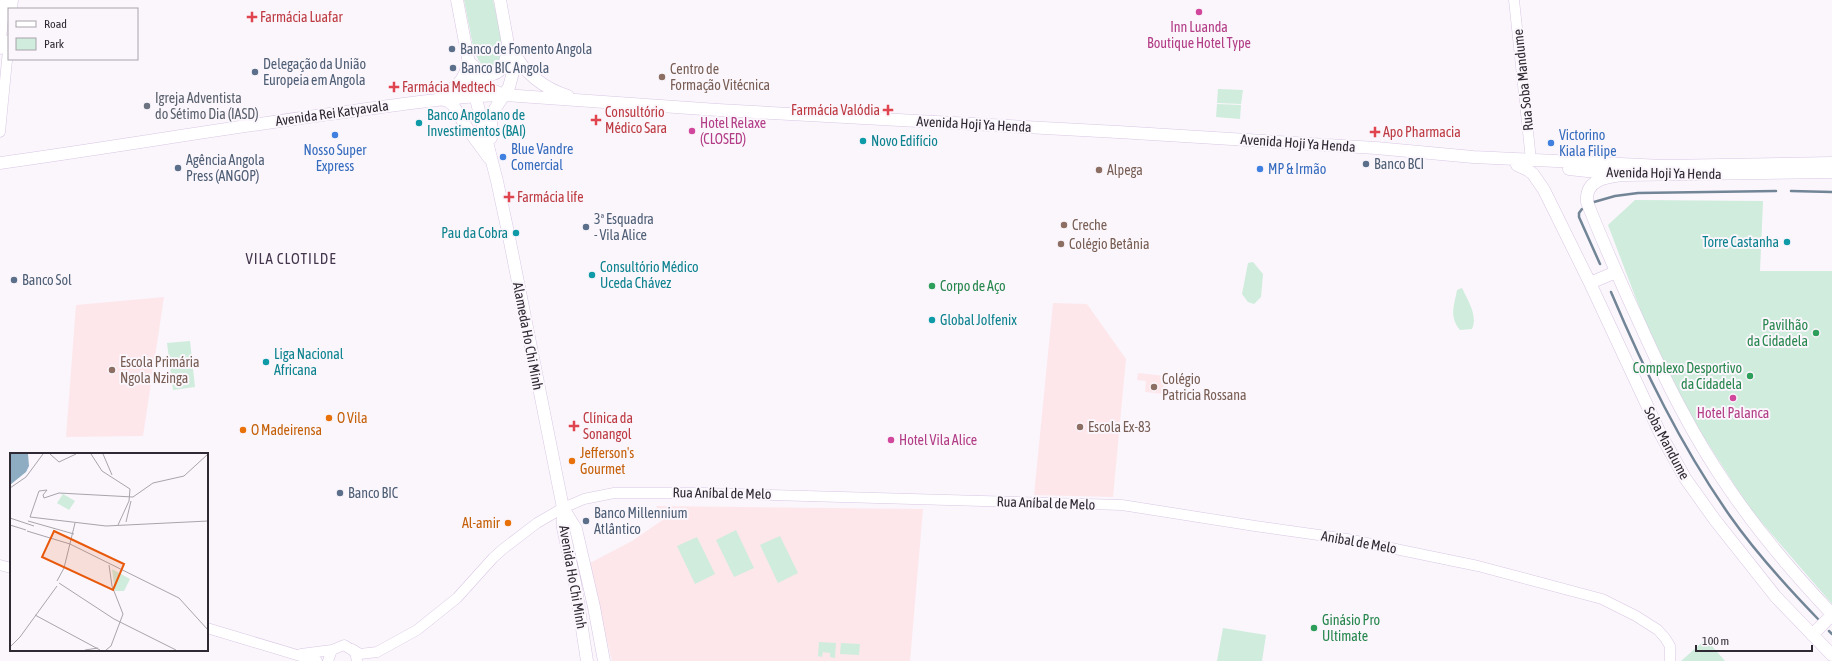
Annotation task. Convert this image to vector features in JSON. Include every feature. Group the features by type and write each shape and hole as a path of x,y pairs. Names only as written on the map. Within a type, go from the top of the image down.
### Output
{"main road":[{"path":"457,0 475,95 493,164"},
{"path":"493,164 491,130 492,117 495,109 505,95 513,72 500,0"},
{"path":"468,61 480,72 486,74 499,71 504,66 507,58 507,36"},
{"path":"507,36 518,59 533,77 563,94 581,100"},
{"path":"468,61 485,87 494,92 505,95"},
{"path":"436,99 452,90 463,79 467,70 468,61"},
{"name":"Avenida Hoji Ya Henda","path":"475,95 505,95 726,111 1118,132 1376,148 1473,157 1531,160 1663,166 1832,163"},
{"name":"Avenida Rei Katyavala","path":"0,163 270,121 475,95"},
{"path":"436,99 448,101 453,105 467,128 493,164"},
{"name":"Avenida Hoji Ya Henda","path":"1473,157 1518,165 1624,175 1832,172"},
{"name":"Alameda Ho Chi Minh","path":"493,164 563,508"},
{"name":"Soba Mandume","path":"1518,165 1533,174 1544,190 1590,283 1638,388 1685,478 1715,520 1776,597 1814,632 1832,655"},
{"name":"Soba Mandume","path":"1624,175 1606,178 1596,182 1591,186 1587,198 1595,224 1667,383 1708,456 1729,489 1770,544 1830,616"},
{"path":"1590,283 1616,272"},
{"name":"Avenida Ho Chi Minh","path":"563,508 563,528 575,583 587,661"},
{"name":"Avenida Ho Chi Minh","path":"563,508 576,529 594,607 604,661"},
{"path":"1814,632 1830,616"}],"street":[{"path":"0,132 5,0"},
{"name":"Rua Soba Mandume","path":"1514,0 1531,160"},
{"path":"3,52 8,42"},
{"name":"Rua Aníbal de Melo","path":"364,661 377,652 412,633 441,613 457,598 492,558 537,523 563,508 592,497 628,492 775,494 891,499 1122,505"},
{"name":"Anibal de Melo","path":"1122,505 1255,526 1347,538 1478,566 1592,595 1636,616 1658,630 1670,646 1670,659"},
{"path":"0,565 10,568"},
{"path":"208,628 317,661"},
{"path":"297,654 332,650 344,645 360,654 377,652"},
{"path":"352,649 356,655 357,661"},
{"path":"328,661 332,650"}],"shaded area":[{"name":"Escola Primária Ngola Nzinga","path":"164,297 143,436 66,437 76,305"},
{"name":"Escola Ex-83","path":"1053,303 1087,304 1126,359 1113,497 1034,495"},
{"name":"Colégio Patricia Rossana","path":"1138,373 1165,376 1163,394 1145,392 1146,381 1137,380"},
{"path":"656,506 923,509 910,661 612,661 588,564 632,541 664,519"}],"green space":[{"path":"464,0 493,0 503,48 501,59 496,64 482,64 474,51"},
{"path":"1218,89 1243,90 1241,104 1217,103"},
{"path":"1217,104 1241,105 1240,119 1216,117"},
{"name":"Complexo Desportivo da Cidadela","path":"1635,200 1763,201 1760,271 1832,271 1832,604 1750,509 1683,405 1654,346 1608,225"},
{"path":"1253,262 1263,274 1261,297 1254,304 1248,302 1242,294 1248,263"},
{"path":"1462,288 1473,313 1474,324 1472,329 1460,330 1453,316 1457,290"},
{"path":"190,341 195,387 173,390 167,343"},
{"path":"736,530 754,568 734,577 716,540"},
{"path":"780,536 798,573 778,583 760,545"},
{"path":"697,537 715,574 695,584 677,546"},
{"path":"1223,628 1266,635 1262,661 1217,661"},
{"path":"1706,639 1725,661 1681,661"},
{"path":"819,642 836,643 835,658 830,657 830,653 823,652 822,657 818,656"},
{"path":"841,643 860,644 859,655 840,654"}],"waterway":[{"path":"1594,202 1615,196 1638,193 1776,191"},
{"path":"1791,191 1832,192"},
{"path":"1582,209 1579,213 1579,217 1600,264"},
{"path":"1611,292 1664,407 1712,489 1740,530 1761,556 1818,619"},
{"path":"1829,631 1832,634"}],"place":[{"name":"Inn Luanda Boutique Hotel Type","path":"1199,12"},
{"name":"Farmácia Luafar","path":"252,17"},
{"name":"Banco de Fomento Angola","path":"452,49"},
{"name":"Banco BIC Angola","path":"453,68"},
{"name":"Delegação da União Europeia em Angola","path":"255,72"},
{"name":"Centro de Formação Vitécnica","path":"662,77"},
{"name":"Farmácia Medtech","path":"394,87"},
{"name":"Igreja Adventista do Sétimo Dia (IASD)","path":"147,106"},
{"name":"Farmácia Valódia","path":"888,110"},
{"name":"Consultório Médico Sara","path":"596,120"},
{"name":"Banco Angolano de Investimentos (BAI)","path":"419,123"},
{"name":"Hotel Relaxe (CLOSED)","path":"692,131"},
{"name":"Apo Pharmacia","path":"1375,132"},
{"name":"Nosso Super Express","path":"335,135"},
{"name":"Novo Edifício","path":"863,141"},
{"name":"Victorino Kiala Filipe","path":"1551,143"},
{"name":"Blue Vandre Comercial","path":"503,157"},
{"name":"Banco BCI","path":"1366,164"},
{"name":"Agência Angola Press (ANGOP)","path":"178,168"},
{"name":"MP & Irmão","path":"1260,169"},
{"name":"Alpega","path":"1099,170"},
{"name":"Farmácia life","path":"509,197"},
{"name":"Creche","path":"1064,225"},
{"name":"3ª Esquadra - Vila Alice","path":"586,227"},
{"name":"Pau da Cobra","path":"516,233"},
{"name":"Torre Castanha","path":"1787,242"},
{"name":"Colégio Betânia","path":"1061,244"},
{"name":"Consultório Médico Uceda Chávez","path":"592,275"},
{"name":"Banco Sol","path":"14,280"},
{"name":"Corpo de Aço","path":"932,286"},
{"name":"Global Jolfenix","path":"932,320"},
{"name":"Pavilhão da Cidadela","path":"1816,333"},
{"name":"Liga Nacional Africana","path":"266,362"},
{"name":"Escola Primária Ngola Nzinga","path":"112,370"},
{"name":"Complexo Desportivo da Cidadela","path":"1750,376"},
{"name":"Colégio Patricia Rossana","path":"1154,387"},
{"name":"Hotel Palanca","path":"1733,398"},
{"name":"O Vila","path":"329,418"},
{"name":"Clínica da Sonangol","path":"574,426"},
{"name":"Escola Ex-83","path":"1080,427"},
{"name":"O Madeirensa","path":"243,430"},
{"name":"Hotel Vila Alice","path":"891,440"},
{"name":"Jefferson's Gourmet","path":"572,461"},
{"name":"Banco BIC","path":"340,493"},
{"name":"Banco Millennium Atlântico","path":"586,521"},
{"name":"Al-amir","path":"508,523"},
{"name":"Ginásio Pro Ultimate","path":"1314,628"}],"district":[{"name":"VILA CLOTILDE","path":"291,259"}]}
